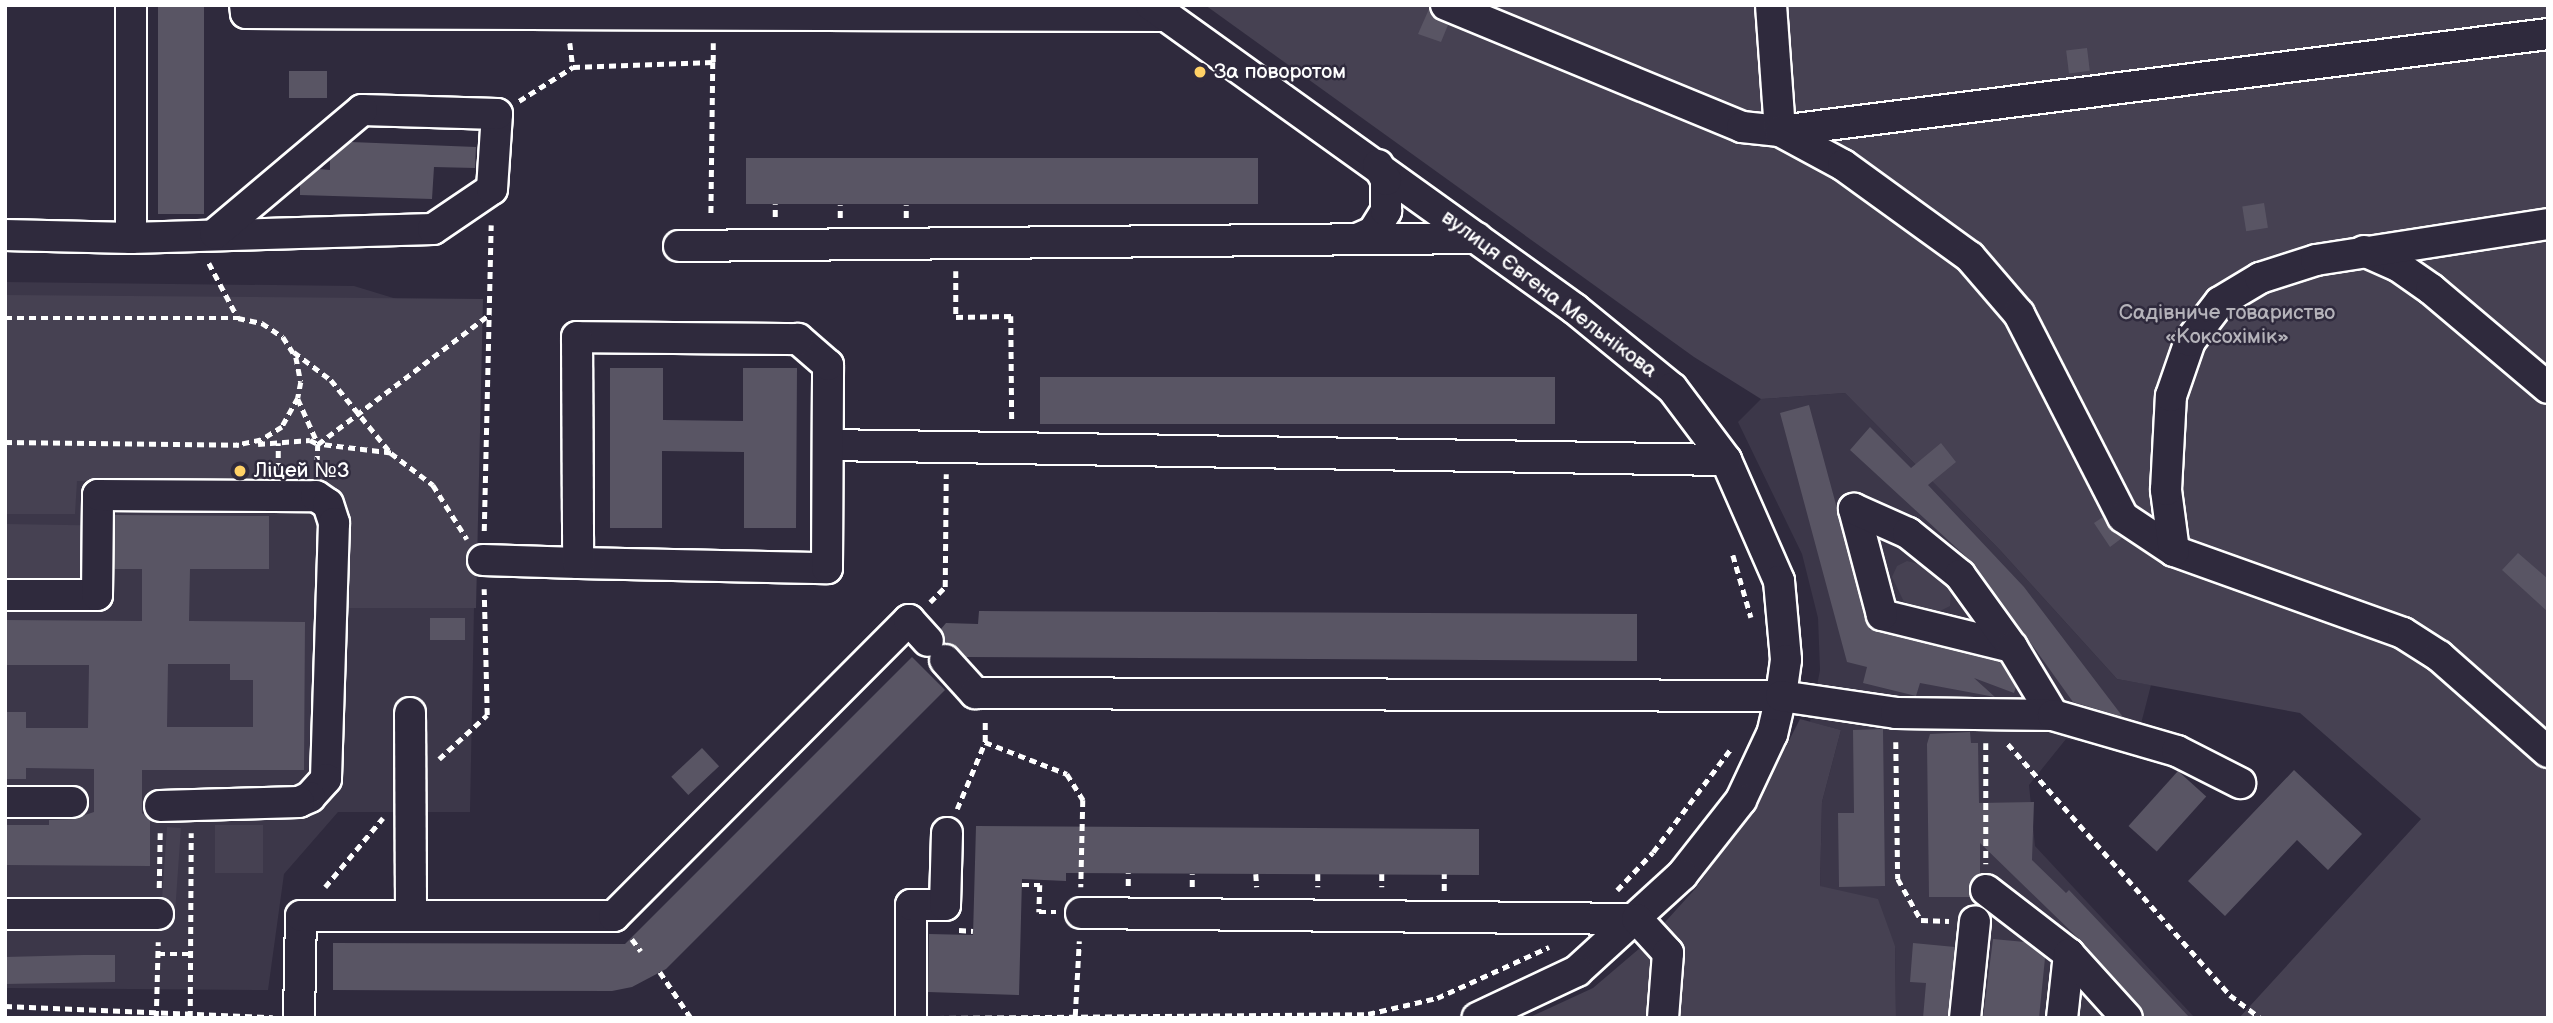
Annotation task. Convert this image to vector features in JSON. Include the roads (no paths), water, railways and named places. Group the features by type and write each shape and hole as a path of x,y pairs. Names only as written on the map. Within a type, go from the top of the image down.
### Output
{"street":[{"path":"131,5 131,238"},
{"path":"245,5 246,13 1158,11"},
{"path":"1446,5 1742,127 1780,131 2548,34"},
{"path":"1771,5 1780,131"},
{"name":"вулиця Євгена Мельнікова","path":"1158,11 1378,165 1626,347 1679,397 1726,460 1779,581 1786,660 1781,696 1772,734 1741,800 1682,874 1637,919 1577,971 1477,1018"},
{"path":"5,235 131,238 433,229 492,189 497,114 362,110 215,234"},
{"path":"1780,131 1843,166 1970,257 2019,314 2123,517 2174,551 2403,633 2439,656 2548,752"},
{"path":"1357,239 1373,232 1386,211 1386,180 1378,165"},
{"path":"2174,551 2166,490 2167,426 2171,396 2190,341 2220,302 2241,287 2298,265 2363,251 2548,224"},
{"path":"679,246 711,243 1477,238"},
{"path":"2363,251 2398,266 2431,289 2548,388"},
{"path":"483,565 578,562 827,568 828,365 799,339 577,337 578,562"},
{"path":"1647,459 1668,449 1682,428 1679,397"},
{"path":"828,445 1726,460"},
{"path":"5,594 97,595 98,495 316,496 328,504 334,523 326,779 310,797 299,802 160,806"},
{"path":"2012,647 1882,615 1854,509 1908,533 1960,575 2012,647 2053,715"},
{"path":"299,1018 301,916 614,916 927,641 975,693 1781,696 1896,713 2053,715 2177,751 2240,783"},
{"path":"410,713 411,916"},
{"path":"5,802 72,802"},
{"path":"911,1018 911,905 945,905 947,833"},
{"path":"1986,890 2068,954 2127,1018"},
{"path":"1081,913 1637,919 1668,953 1663,1018"},
{"path":"5,914 158,914"},
{"path":"1965,1018 1975,922"},
{"path":"2062,1018 2068,954"}],"place":[{"name":"За поворотом","path":"1200,72"},
{"name":"Ліцей №3","path":"240,471"}],"park label":[{"name":"Садівниче товариство «Коксохімік»","path":"2227,325"}]}
